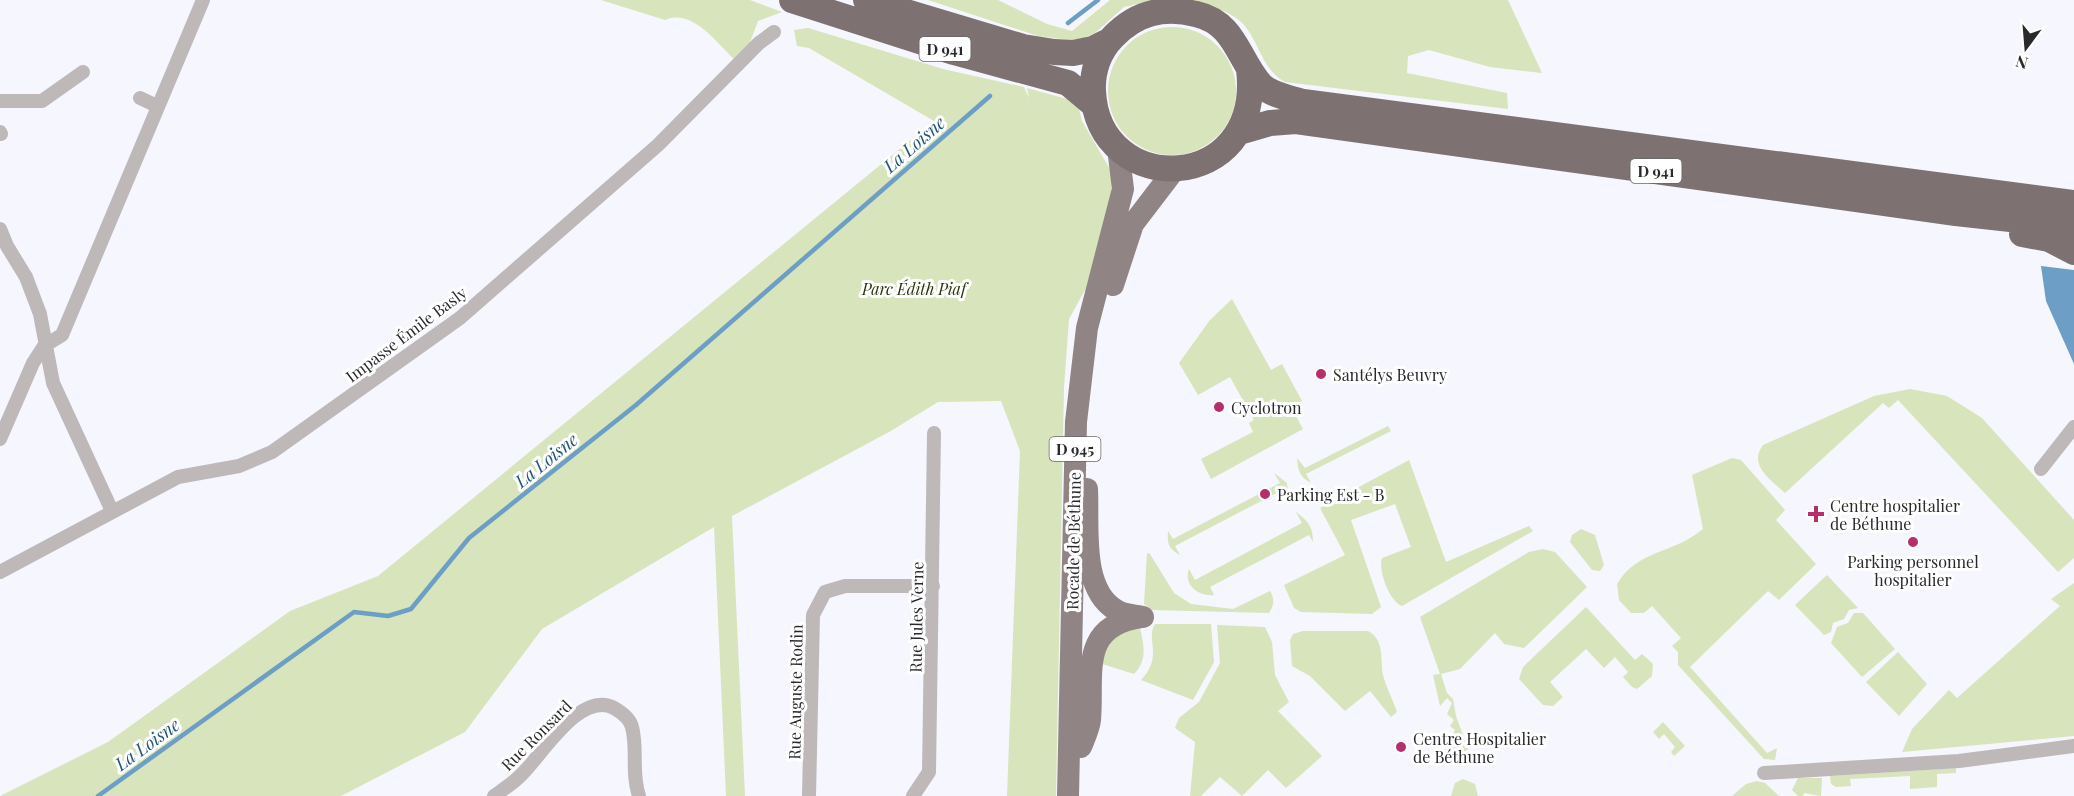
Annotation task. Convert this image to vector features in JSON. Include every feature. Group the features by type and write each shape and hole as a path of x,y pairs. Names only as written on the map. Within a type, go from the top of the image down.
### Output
{"highway":[{"name":"D 941","path":"792,0 954,52 1068,83 1093,104"},
{"name":"D 941","path":"866,0 1012,44 1054,52 1083,51 1107,42"},
{"path":"1174,10 1191,13 1222,27 1239,46 1249,69 1252,91 1248,112 1239,132 1227,147 1212,159 1194,166 1175,169 1154,167 1135,160 1118,148 1098,120 1093,104 1092,82 1097,61 1107,42 1126,24 1149,13 1174,10"},
{"name":"D 941","path":"1249,69 1263,87 1303,102 2074,203"},
{"name":"D 941","path":"1239,132 1270,123 1296,122 1908,206 2074,226"},
{"path":"1908,206 1956,222 2049,239 2074,252"}],"main road":[{"name":"Rocade de Béthune","path":"1068,796 1077,412 1087,328 1123,189 1118,148"},
{"name":"Rocade de Béthune","path":"1081,796 1081,629 1086,479 1094,363 1104,315 1133,224 1151,196 1175,169"},
{"path":"1081,747 1090,722 1089,676 1094,649 1115,625 1126,619 1143,617 1118,612 1107,604 1100,596 1090,573 1086,479"}],"street":[{"path":"0,439 33,363 44,346 62,335 203,0"},
{"name":"Impasse Émile Basly","path":"0,572 178,477 230,469 272,452 441,331 658,145 759,43 774,32"},
{"path":"0,101 42,101 83,72"},
{"path":"140,98 157,106"},
{"path":"0,229 7,246 26,277 40,314 52,383 112,511"},
{"path":"2041,469 2074,427"},
{"name":"Rue Jules Verne","path":"914,796 929,772 934,434"},
{"name":"Rue Auguste Rodin","path":"809,796 813,615 825,592 845,586 933,586"},
{"name":"Rue Ronsard","path":"494,796 522,775 574,716 590,706 606,704 623,714 632,726 634,780 639,796"},
{"path":"1764,772 1959,761 2074,746"}],"green space":[{"path":"601,0 750,0 782,12 758,21 749,45 734,59 703,29 685,19 665,20"},
{"path":"928,0 998,0 1047,24 1072,31 1110,0 1155,0 1124,7 1095,33 1084,38 1069,40 1038,36"},
{"path":"1185,0 1508,0 1542,73 1490,67 1429,50 1408,56 1407,73 1507,93 1508,109 1285,82 1277,77 1266,64 1250,33 1239,20 1217,8"},
{"path":"1172,27 1196,32 1217,46 1231,67 1236,91 1231,115 1217,136 1196,150 1172,155 1148,150 1127,136 1113,115 1108,91 1113,67 1127,46 1148,32"},
{"name":"Parc Édith Piaf","path":"808,28 943,69 1024,87 1029,98 1027,88 1067,99 1079,109 1082,121 1111,171 1110,203 1086,288 1069,319 1064,387 1056,796 1007,796 1020,451 1001,401 938,402 889,432 732,516 745,796 726,796 714,527 542,629 465,732 341,796 0,796 108,742 290,611 378,576 934,121 809,48 797,46 794,30"},
{"path":"1232,299 1271,370 1282,364 1302,401 1291,407 1303,429 1211,479 1201,459 1253,432 1249,423 1254,420 1230,377 1198,395 1179,363 1210,320"},
{"path":"1910,389 1947,396 1982,418 2074,520 2074,558 2058,572 1898,400 1889,408 1883,403 1785,493 1767,477 1759,465 1759,452 1763,445 1874,396"},
{"path":"1388,426 1391,431 1306,474 1311,483 1300,473 1297,458 1305,468"},
{"path":"1732,458 1741,460 1785,510 1776,520 1816,564 1779,600 1768,591 1690,667 1767,753 1777,748 1775,760 1764,759 1678,665 1678,652 1672,646 1681,638 1652,606 1644,613 1631,613 1619,600 1617,584 1635,564 1692,537 1703,529 1692,475"},
{"path":"1409,460 1446,562 1529,526 1533,531 1402,606 1389,592 1381,563 1382,558 1411,547 1395,504 1351,520 1381,607 1372,614 1301,612 1294,608 1284,585 1345,555 1320,508"},
{"path":"1274,473 1287,483 1289,498 1282,490 1175,546 1180,555 1173,551 1168,543 1168,531 1173,539 1280,483"},
{"path":"1296,512 1309,525 1313,542 1309,535 1210,587 1214,595 1198,592 1190,585 1189,569 1195,580 1302,523"},
{"path":"1581,529 1595,535 1604,565 1600,571 1592,570 1570,542 1572,535"},
{"path":"1543,549 1555,552 1587,587 1524,648 1504,644 1495,633 1460,669 1441,674 1447,693 1453,699 1456,716 1468,749 1459,755 1464,765 1454,763 1446,751 1455,740 1451,737 1455,730 1450,726 1454,720 1447,714 1452,703 1447,698 1440,706 1433,675 1440,674 1420,617 1529,552"},
{"path":"1147,553 1150,554 1174,593 1191,604 1233,609 1270,591 1273,599 1272,607 1269,613 1152,610 1144,604"},
{"path":"1827,575 1858,608 1849,610 1844,619 1833,623 1831,632 1824,635 1795,605"},
{"path":"2074,583 2074,736 1902,752 1912,729 1949,690 1957,698 2060,606 2051,599"},
{"path":"1586,607 1635,660 1642,654 1653,664 1652,676 1637,689 1632,687 1623,677 1628,672 1615,657 1604,668 1586,649 1550,682 1563,697 1553,706 1543,705 1519,679 1523,667"},
{"path":"1854,613 1863,613 1895,649 1862,677 1831,643 1837,627 1848,623"},
{"path":"1139,624 1143,656 1134,674 1096,662 1106,642"},
{"path":"1155,624 1211,624 1214,662 1193,700 1141,680 1148,671 1153,656 1152,630"},
{"path":"1217,625 1265,627 1272,642 1275,675 1289,702 1278,711 1322,756 1286,788 1268,770 1242,796 1220,777 1201,796 1190,796 1195,742 1175,728 1179,718 1199,702 1220,663"},
{"path":"1303,631 1368,631 1373,635 1381,650 1383,675 1397,712 1391,717 1370,691 1345,711 1310,676 1292,666 1290,640 1293,634"},
{"path":"1898,652 1927,684 1899,716 1866,682"},
{"path":"1663,722 1685,746 1674,756 1671,752 1675,747 1664,734 1659,739 1653,732"},
{"path":"1956,768 1956,773 1937,774 1937,787 1910,789 1910,776 1850,779 1851,786 1836,787 1831,784 1830,776"},
{"path":"1798,778 1822,778 1821,796 1804,793 1803,796 1798,796 1792,790"},
{"path":"1463,779 1475,784 1478,796 1451,796 1455,783"},
{"path":"1757,781 1765,783 1779,796 1732,796 1746,784"}],"water":[{"path":"2041,266 2074,270 2074,364 2046,301"}],"waterway":[{"name":"La Loisne","path":"1068,23 1098,0"},
{"name":"La Loisne","path":"98,796 354,612 388,616 411,609 469,538 636,405 990,96"}],"place":[{"name":"Santélys Beuvry","path":"1321,374"},
{"name":"Cyclotron","path":"1219,407"},
{"name":"Parking Est - B","path":"1265,494"},
{"name":"Centre hospitalier de Béthune","path":"1816,514"},
{"name":"Parking personnel hospitalier","path":"1913,542"},
{"name":"Centre Hospitalier de Béthune","path":"1401,747"}]}
